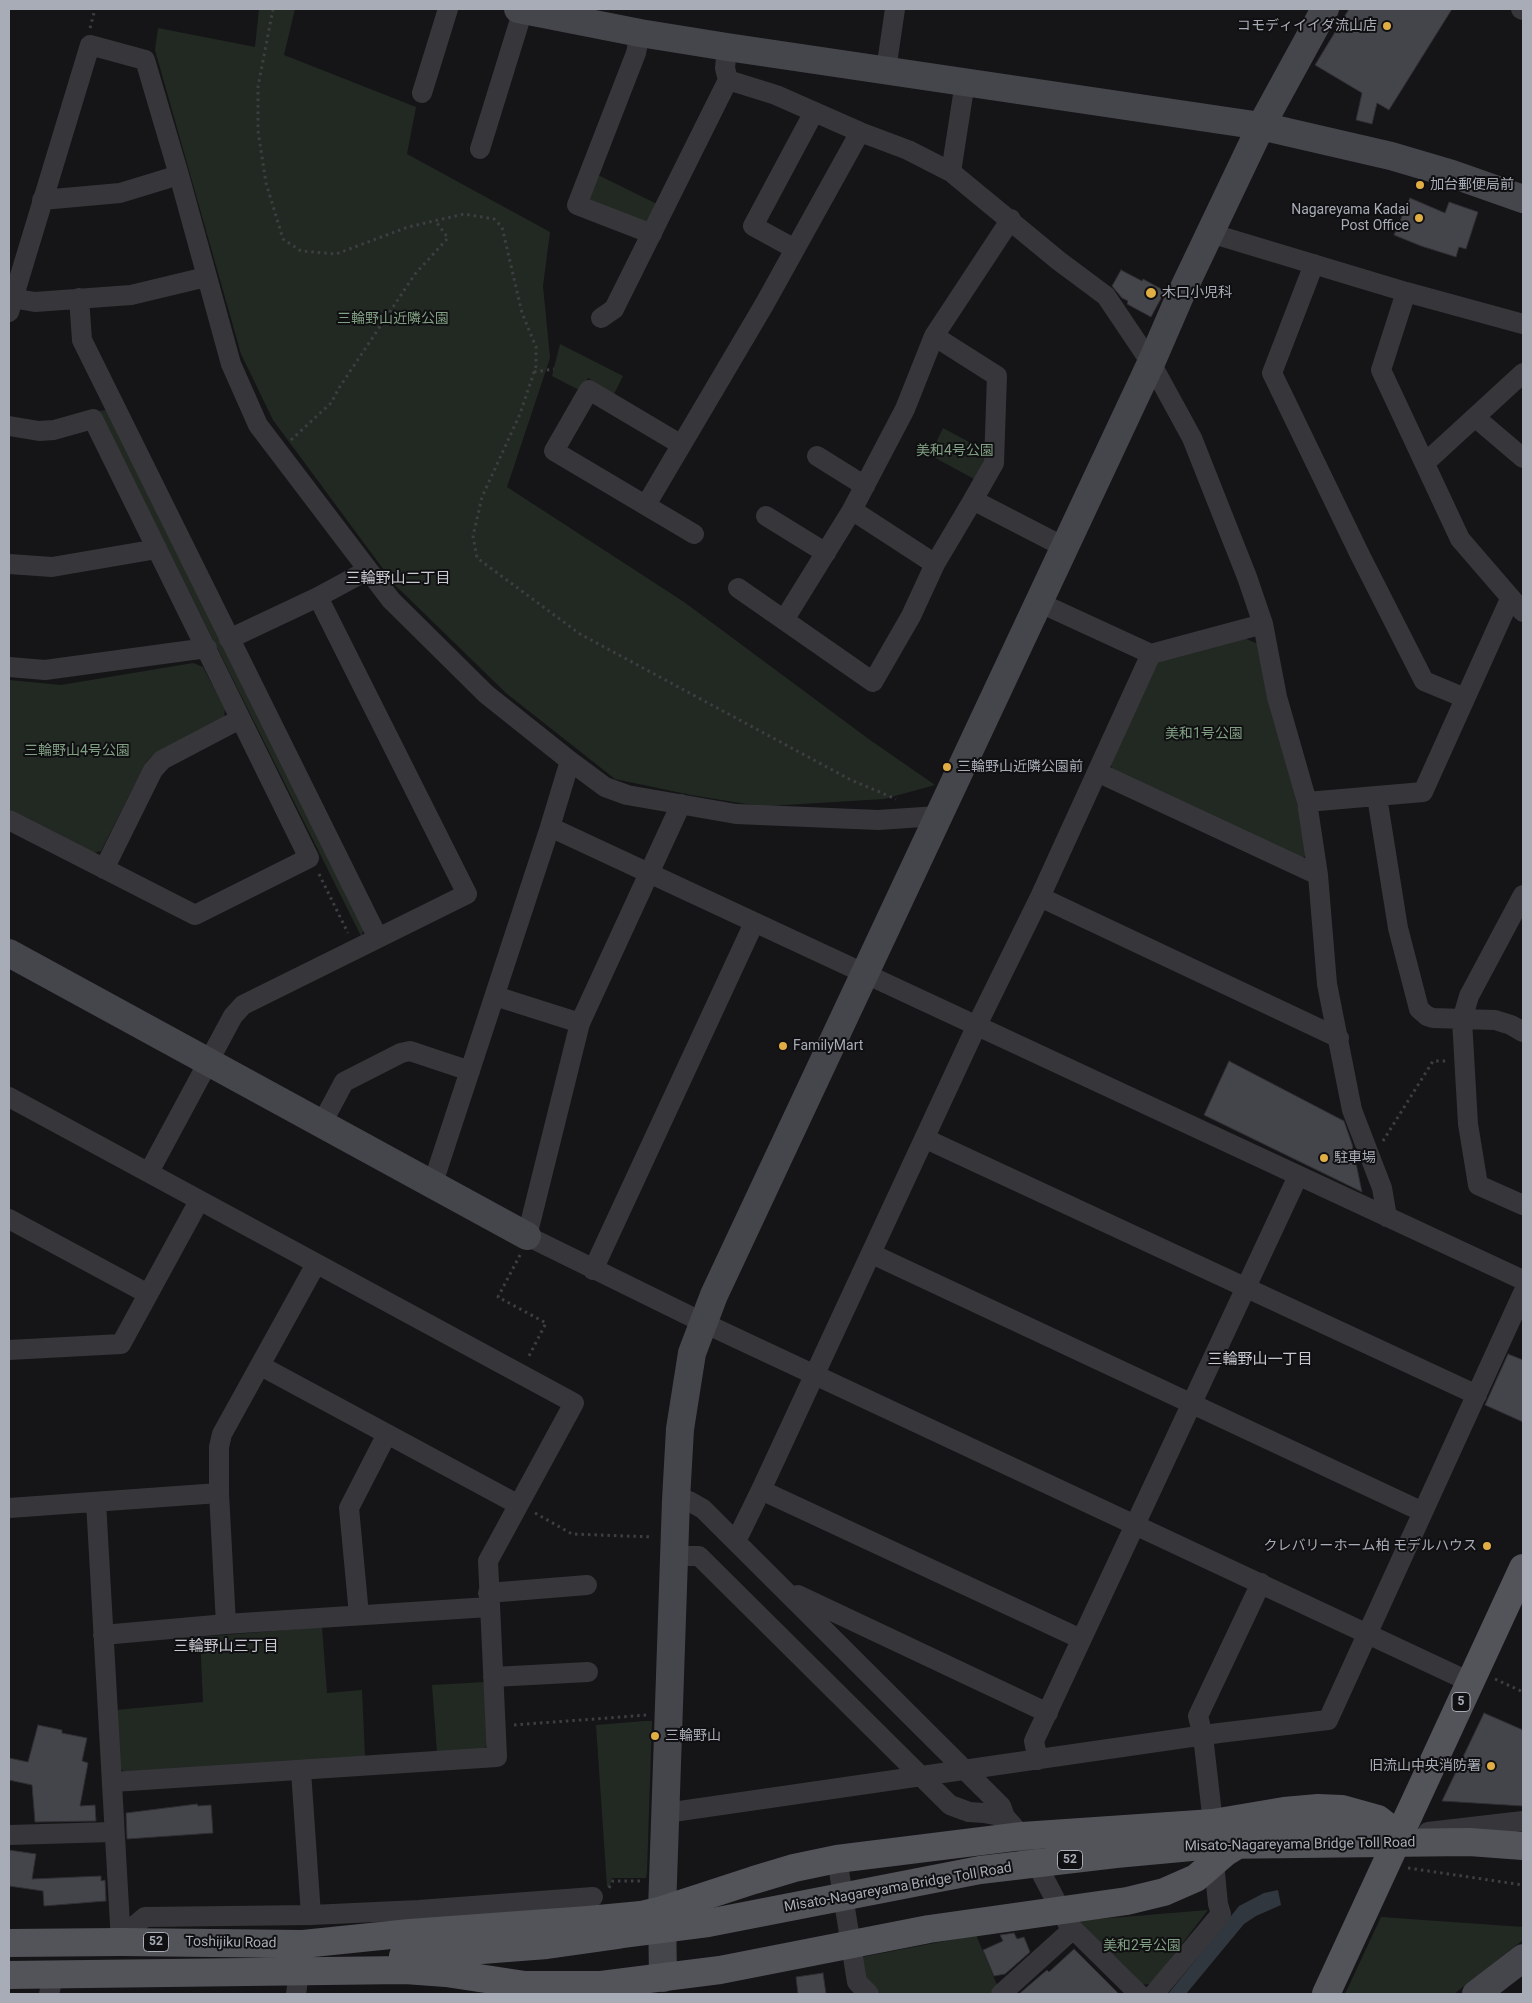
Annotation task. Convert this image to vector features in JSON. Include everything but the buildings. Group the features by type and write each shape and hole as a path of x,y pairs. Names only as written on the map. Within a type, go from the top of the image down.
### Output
{"main road":[{"name":"5","path":"1326,1994 1400,1836 1480,1680 1523,1568"},
{"path":"303,1944 641,1914 662,1910 778,1872 837,1859 1014,1827 1213,1823 1284,1811 1318,1808 1342,1809 1378,1819 1400,1836"},
{"path":"298,1982 413,1971 446,1973 525,1986 662,1986 720,1970 929,1929 1066,1920 1127,1901 1164,1892 1196,1878 1226,1852 1247,1839 1298,1825 1330,1826 1348,1830 1369,1839 1400,1836"},
{"name":"Misato-Nagareyama Bridge Toll Road","path":"298,1982 365,1959 547,1945 708,1922 980,1870 1184,1847 1469,1842 1523,1846"},
{"name":"Toshijiku Road","path":"9,1943 127,1934 303,1944"},
{"name":"Misato-Nagareyama Bridge Toll Road","path":"303,1944 364,1951 455,1952"},
{"name":"Toshijiku Road","path":"9,1975 51,1984 298,1982"}],"street":[{"path":"422,93 448,9"},
{"path":"480,149 520,9 585,16 640,33 727,47 1261,126 1391,156 1452,174 1523,199"},
{"path":"886,70 895,9"},
{"path":"662,1986 662,1910 666,1813 668,1546 676,1500 680,1429 692,1353 718,1286 1151,362 1180,296 1261,126 1325,9"},
{"path":"640,33 636,52 627,77 577,205 652,234"},
{"path":"206,276 131,295 10,305 90,45 146,60 180,175 230,364 258,424 392,600 486,694 605,787 627,795 736,814 759,816 878,820 938,816"},
{"path":"601,318 614,309 728,80 725,68 727,47"},
{"path":"728,80 776,95 860,132 908,150 951,172 1011,219 1059,261 1106,296 1151,362 1192,438 1247,577 1263,624 1277,697 1308,802 1318,875 1327,984 1352,1110 1382,1188 1387,1216"},
{"path":"951,172 965,82"},
{"path":"794,248 753,226 814,112"},
{"path":"646,505 680,444 764,305 860,132"},
{"path":"42,200 120,193 180,175"},
{"path":"784,620 865,486 905,409 934,336 1011,219"},
{"path":"1210,233 1406,292 1523,324"},
{"path":"1314,264 1272,373 1424,681 1465,698"},
{"path":"1308,802 1423,792 1465,698 1517,606 1460,539 1381,370 1406,292"},
{"path":"79,298 82,340 378,938"},
{"path":"738,588 873,682 911,616 935,564 994,463 997,376 934,336"},
{"path":"1425,463 1523,374"},
{"path":"680,444 589,390 554,451 694,534"},
{"path":"1476,418 1523,458"},
{"path":"9,426 54,430 93,420 309,858 195,915 9,820"},
{"path":"817,456 865,486"},
{"path":"973,500 1064,547"},
{"path":"852,510 935,564"},
{"path":"766,516 826,553"},
{"path":"9,564 52,567 157,549"},
{"path":"229,639 318,597 368,570"},
{"path":"149,1172 207,1062 233,1016 242,1005 467,894 318,597"},
{"path":"1038,602 1151,654 1263,624"},
{"path":"9,667 45,670 206,648"},
{"path":"734,1539 740,1533 762,1490 926,1139 977,1025 1040,897 1151,654"},
{"path":"104,869 153,770 162,760 240,719"},
{"path":"432,1186 570,761"},
{"path":"1097,772 1318,875"},
{"path":"1377,797 1398,928 1418,1006 1423,1013 1430,1017 1462,1020 1495,1020 1511,1025 1523,1032"},
{"path":"525,1242 580,1023 682,804"},
{"path":"550,827 1523,1280"},
{"path":"1523,895 1469,996 1462,1020 1468,1124 1478,1185 1523,1205"},
{"path":"1040,897 1339,1038"},
{"path":"593,1270 754,923"},
{"path":"9,953 432,1186 525,1242 593,1270 1368,1633 1480,1680"},
{"path":"495,996 580,1023"},
{"path":"321,1124 344,1082 401,1053 410,1051 470,1071"},
{"path":"9,1097 574,1403 517,1504 488,1561 497,1757 113,1782"},
{"path":"926,1139 1477,1395"},
{"path":"1038,1760 1034,1741 1080,1639 1136,1524 1298,1176"},
{"path":"9,1350 121,1344 199,1201"},
{"path":"9,1219 148,1294"},
{"path":"872,1254 1423,1512"},
{"path":"226,1624 218,1447 222,1434 316,1264"},
{"path":"666,1813 1203,1736 1328,1720 1523,1292"},
{"path":"261,1366 517,1504"},
{"path":"359,1615 349,1508 387,1434"},
{"path":"762,1490 1080,1639"},
{"path":"9,1508 219,1494"},
{"path":"676,1500 689,1501 703,1509 1001,1806 1066,1920 1139,1994"},
{"path":"96,1502 113,1782 113,1832 127,1934"},
{"path":"668,1546 699,1556 950,1805 1014,1827"},
{"path":"1213,1823 1203,1736 1198,1716 1261,1583"},
{"path":"104,1635 359,1615 489,1600 587,1585"},
{"path":"784,1589 1048,1713"},
{"path":"493,1677 588,1672"},
{"path":"301,1771 311,1914"},
{"path":"1400,1836 1523,1821"},
{"path":"9,1835 113,1832"},
{"path":"837,1859 857,1982 869,1994"},
{"path":"1154,1994 1221,1914 1218,1904 1214,1863"},
{"path":"127,1934 145,1917 419,1910 593,1898"},
{"path":"1001,1994 1066,1920"},
{"path":"298,1982 303,1944"},
{"path":"1476,1994 1523,1958"}],"path":[{"path":"274,9 258,87 258,131 266,183 283,239 301,251 336,254 408,227 464,214 494,219 502,227 522,313 536,347 536,366 520,414 482,497 472,536 477,558 580,634 852,780 903,802"},
{"path":"278,451 331,403 415,274 448,238 435,220"},
{"path":"534,372 554,369"},
{"path":"309,858 356,950"},
{"path":"1368,1154 1377,1150 1433,1061 1464,1062"},
{"path":"519,1374 546,1323 498,1297 525,1242"},
{"path":"517,1504 572,1534 668,1546"},
{"path":"1480,1680 1523,1692"},
{"path":"496,1726 656,1715"},
{"path":"1403,1867 1523,1885"},
{"path":"613,1881 642,1881"}],"green space":[{"name":"三輪野山近隣公園","path":"259,9 295,9 284,55 416,107 407,154 550,232 543,286 550,358 507,487 684,602 870,740 935,785 884,799 769,806 691,795 615,779 506,693 395,585 273,420 241,354 155,50 158,28 255,47"},
{"path":"596,174 657,204 650,222 643,223 591,202 588,194"},
{"path":"560,344 623,376 614,394 588,378 579,390 552,376"},
{"path":"106,410 364,930 361,936 99,411"},
{"name":"美和4号公園","path":"943,428 984,450 984,460 974,479 930,455"},
{"name":"美和1号公園","path":"1244,638 1258,644 1309,853 1300,860 1113,773 1111,764 1154,666 1163,658"},
{"name":"三輪野山4号公園","path":"193,663 203,667 225,709 224,718 154,754 146,762 101,851 93,853 9,809 9,680 61,685"},
{"path":"322,1627 327,1693 362,1690 365,1757 126,1773 119,1768 116,1710 203,1702 200,1637"},
{"path":"485,1682 489,1743 483,1750 437,1752 432,1685"},
{"path":"652,1721 646,1878 612,1878 610,1886 607,1887 596,1725"},
{"name":"美和2号公園","path":"1208,1910 1151,1984 1139,1985 1074,1921"},
{"path":"1381,1917 1523,1927 1523,1940 1454,1994 1345,1994"},
{"path":"976,1935 998,1987 990,1994 879,1994 868,1983 864,1973 862,1957"}],"shaded area":[{"path":"1278,1890 1281,1905 1256,1916 1244,1924 1186,1994 1168,1994 1239,1906 1264,1893"}],"place":[{"name":"コモディイイダ流山店","path":"1387,26"},
{"name":"加台郵便局前","path":"1420,185"},
{"name":"Nagareyama Kadai Post Office","path":"1419,218"},
{"name":"木口小児科","path":"1151,293"},
{"name":"三輪野山近隣公園前","path":"947,767"},
{"name":"FamilyMart","path":"783,1046"},
{"name":"駐車場","path":"1324,1158"},
{"name":"クレバリーホーム柏 モデルハウス","path":"1487,1546"},
{"name":"三輪野山","path":"655,1736"},
{"name":"旧流山中央消防署","path":"1491,1766"}],"district":[{"name":"三輪野山二丁目","path":"398,579"},
{"name":"三輪野山一丁目","path":"1260,1360"},
{"name":"三輪野山三丁目","path":"226,1647"}]}
